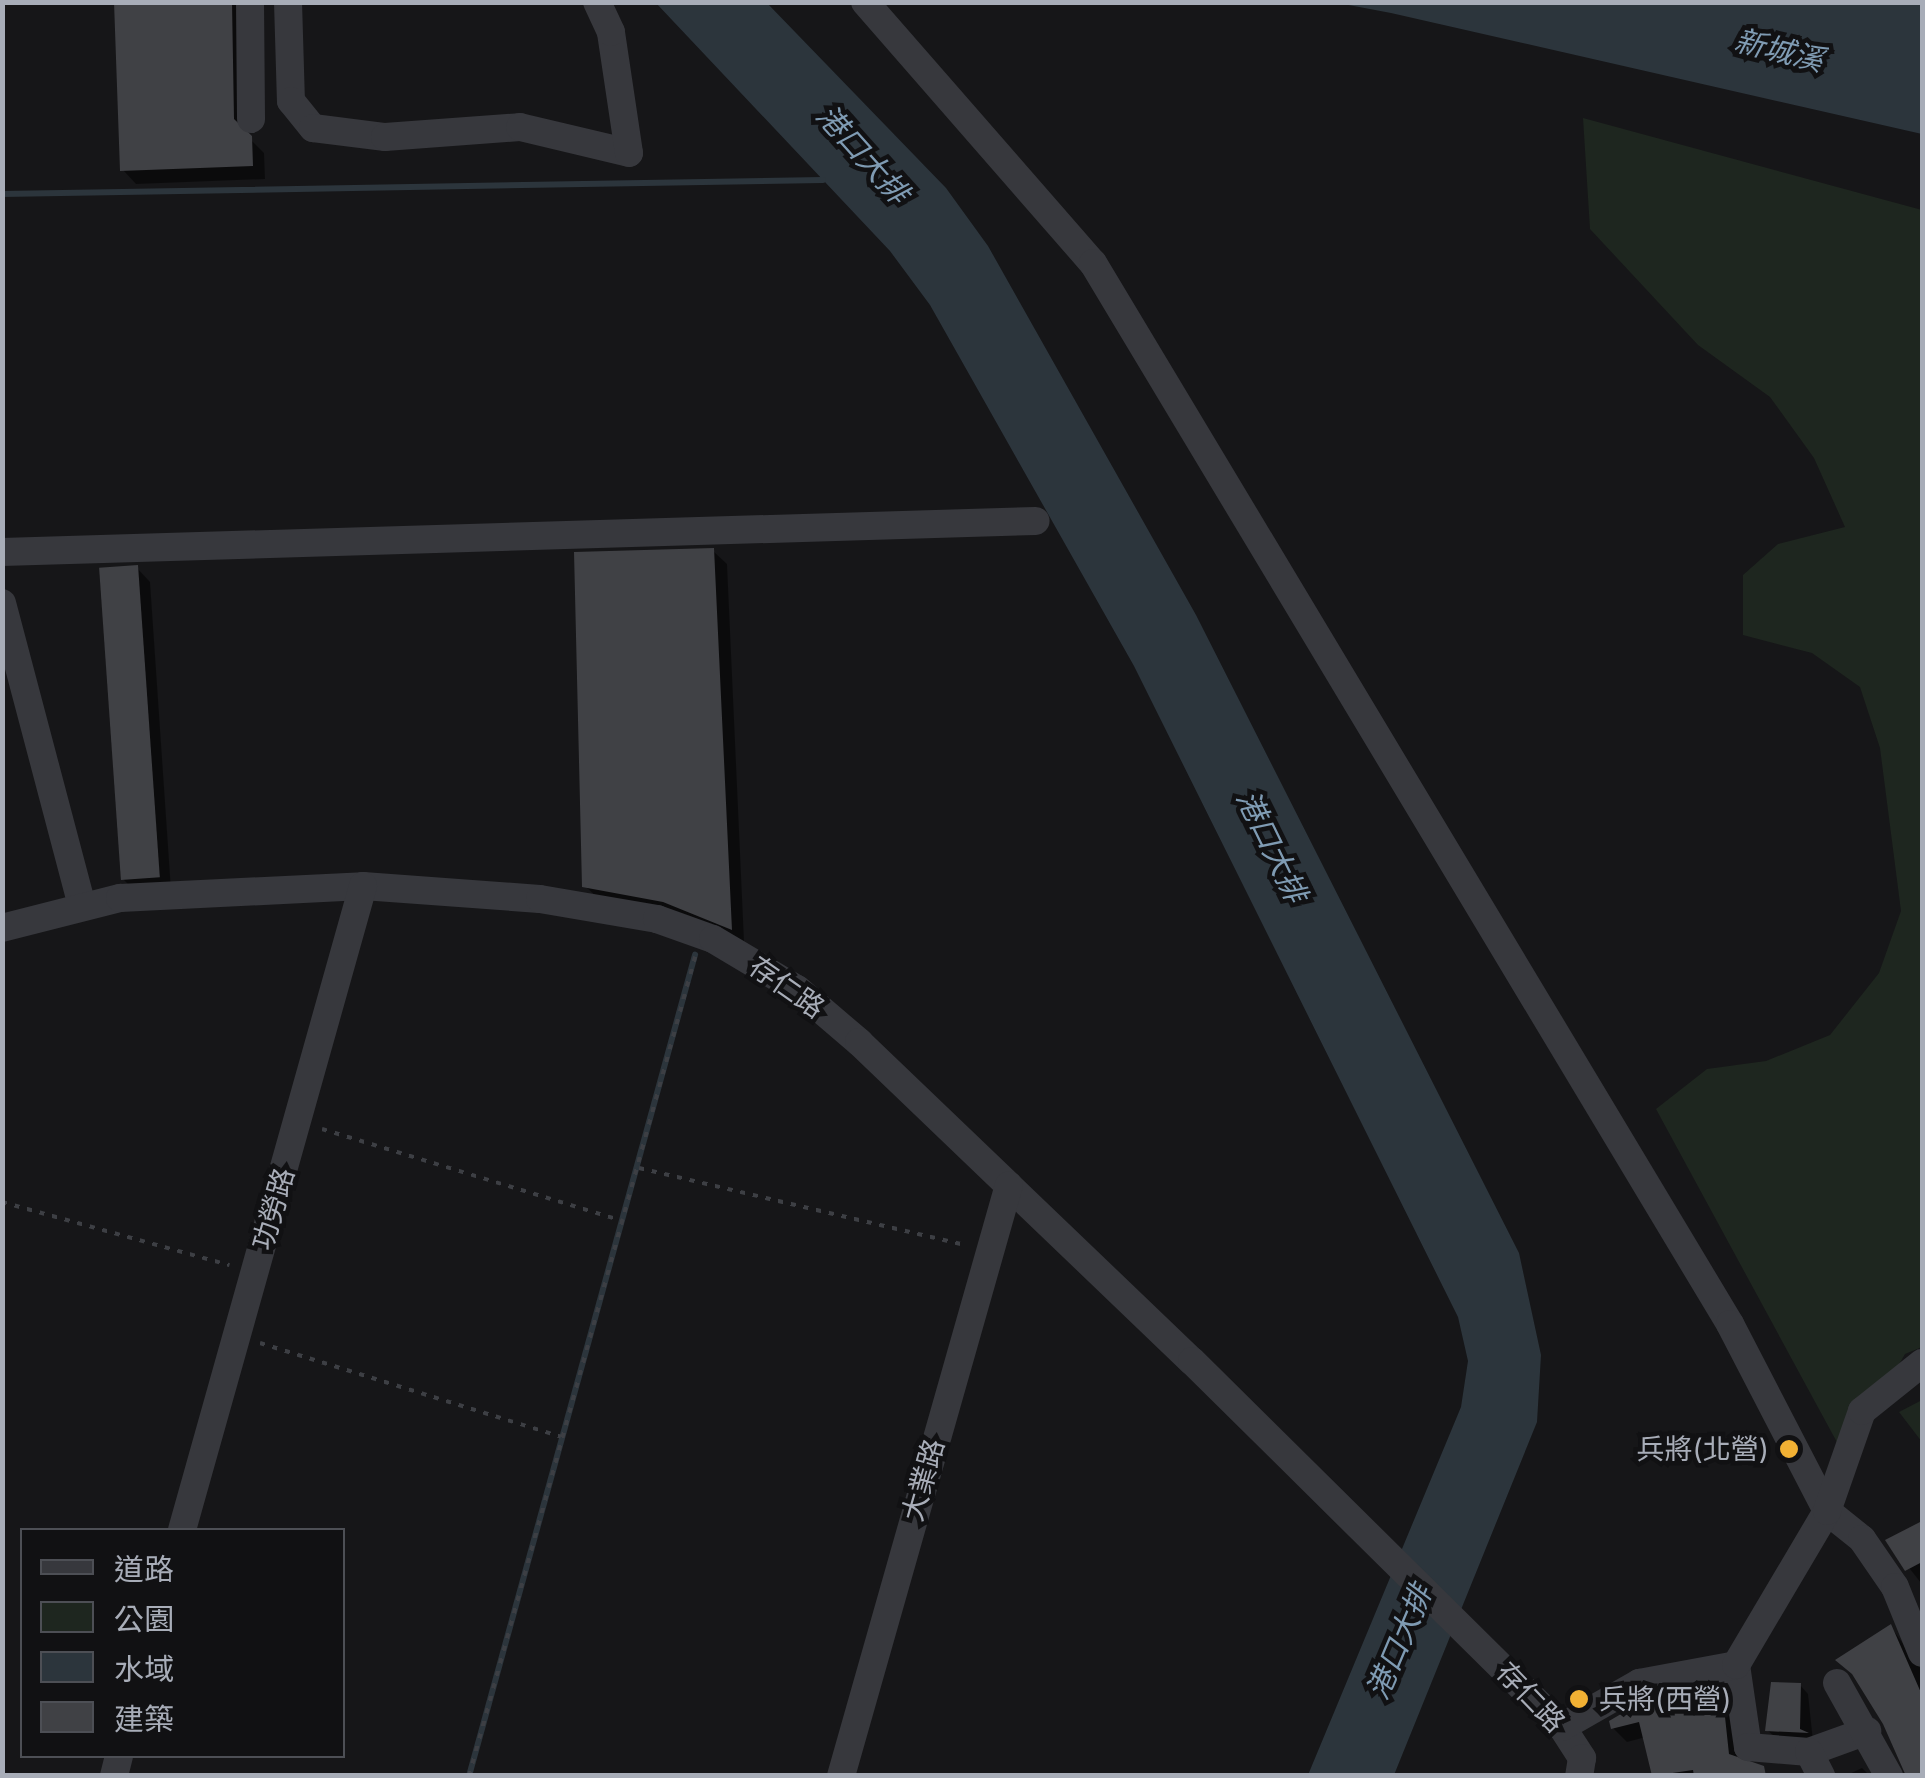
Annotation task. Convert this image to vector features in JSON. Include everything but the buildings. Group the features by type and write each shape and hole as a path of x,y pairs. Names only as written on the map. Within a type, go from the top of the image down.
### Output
{"street":[{"path":"250,2 252,119"},
{"path":"288,2 291,101 313,128 385,137 520,128 629,153 611,32 598,2"},
{"path":"865,2 1093,263 1730,1324 1827,1511 1862,1538 1894,1588 1922,1654"},
{"path":"2,552 1036,521"},
{"path":"2,603 82,904"},
{"name":"存仁路","path":"2,928 82,904 363,886 540,899 657,920 713,938 797,989 1010,1185 1562,1727 1585,1770"},
{"name":"功勞路","path":"183,1528 363,886"},
{"name":"大業路","path":"841,1776 987,1250 1010,1185"},
{"path":"1867,1731 1815,1764 1748,1747 1736,1665 1827,1511 1862,1411 1922,1363"},
{"path":"1562,1727 1639,1683 1736,1665"},
{"path":"1837,1683 1889,1776"}],"path":[{"path":"469,1776 695,957"},
{"path":"298,1122 623,1221"},
{"path":"639,1168 987,1250"},
{"path":"2,1202 255,1272"},
{"path":"236,1336 564,1438"}],"green space":[{"path":"1583,118 1922,210 1922,1347 1905,1354 1845,1457 1656,1109 1707,1069 1766,1061 1830,1035 1879,973 1901,911 1880,748 1860,687 1812,653 1743,635 1743,575 1778,544 1845,527 1814,458 1770,397 1698,345 1590,229"},
{"path":"1922,1400 1922,1442 1899,1412"}],"water":[{"name":"港口大排","path":"656,3 767,3 946,188 988,246 1196,615 1519,1253 1541,1355 1537,1422 1394,1775 1308,1775 1461,1407 1468,1361 1458,1317 1134,666 930,305 890,251"},
{"name":"新城溪","path":"1338,3 1922,3 1922,134 1391,13"}],"waterway":[{"path":"2,194 823,180"},
{"path":"469,1776 695,955"}],"place":[{"name":"兵將(北營)","path":"1789,1449"},
{"name":"兵將(西營)","path":"1579,1699"}]}
